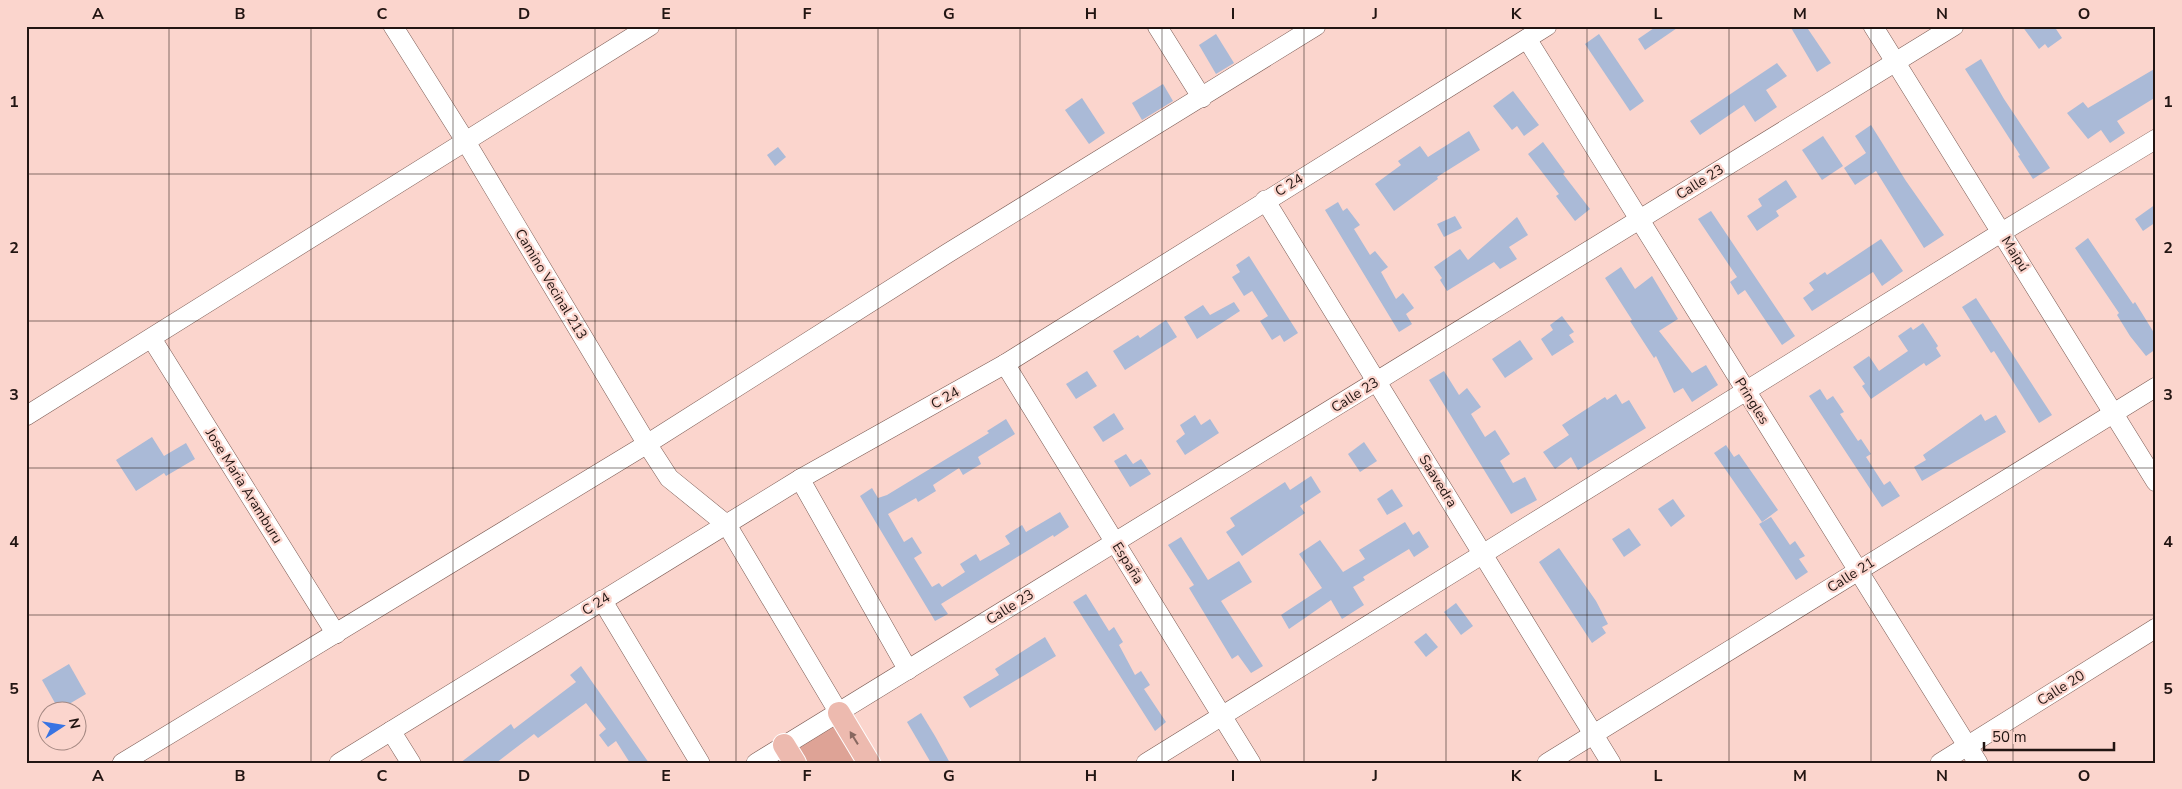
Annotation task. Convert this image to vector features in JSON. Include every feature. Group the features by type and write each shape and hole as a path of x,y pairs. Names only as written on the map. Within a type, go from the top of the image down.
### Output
{"main road":[{"path":"839,713 870,763"}],"street":[{"name":"Camino Vecinal 213","path":"393,26 466,142 669,478 727,525"},
{"path":"26,416 650,26"},
{"path":"1157,26 1202,98"},
{"path":"122,763 647,444 948,253 1316,26"},
{"name":"C 24","path":"339,763 800,479 1005,364 1546,26"},
{"name":"Maipú","path":"1873,26 2156,482"},
{"name":"Calle 23","path":"756,763 790,754 839,713 1954,26"},
{"name":"Pringles","path":"1526,39 1978,763"},
{"path":"1146,763 1747,392 2002,232 2156,139"},
{"name":"Saavedra","path":"1265,200 1611,763"},
{"name":"Jose Maria Aramburu","path":"152,338 336,634"},
{"name":"España","path":"1005,364 1251,763"},
{"name":"Calle 21","path":"1547,763 2156,387"},
{"path":"800,479 908,670"},
{"path":"727,525 839,713"},
{"path":"602,600 700,763"},
{"name":"Calle 20","path":"1940,763 2156,628"},
{"path":"391,731 411,763"}],"shaded area":[{"path":"839,714 869,763 796,763 785,746"}],"building":[{"path":"1657,26 1680,26 1645,50 1638,39"},
{"path":"1790,26 1806,26 1831,63 1817,72"},
{"path":"2022,26 2054,26 2062,38 2048,48 2045,44 2039,49"},
{"path":"1216,34 1234,63 1216,74 1199,45"},
{"path":"1599,34 1644,101 1630,111 1585,44"},
{"path":"1981,59 2004,99 2050,168 2033,179 2018,156 2020,155 1965,69"},
{"path":"1777,63 1787,76 1766,90 1777,107 1755,122 1744,105 1700,135 1690,121"},
{"path":"2156,68 2156,97 2117,121 2125,133 2110,143 2101,130 2088,139 2067,113 2083,102 2088,108"},
{"path":"1163,84 1173,101 1142,120 1132,103"},
{"path":"1513,91 1539,125 1524,136 1517,126 1512,130 1493,106"},
{"path":"1082,98 1105,133 1089,144 1065,110"},
{"path":"1871,125 1906,181 1944,235 1924,248 1876,171 1855,185 1844,168 1866,153 1855,136"},
{"path":"1469,131 1480,150 1437,177 1438,179 1394,211 1375,184 1401,165 1398,161 1420,146 1428,157"},
{"path":"1823,136 1843,166 1822,180 1802,150"},
{"path":"1543,142 1565,172 1563,174 1590,209 1575,221 1556,196 1559,194 1528,154"},
{"path":"778,147 786,157 775,166 767,155"},
{"path":"1786,180 1797,197 1776,211 1779,216 1757,231 1747,216 1762,206 1758,199"},
{"path":"1338,202 1343,211 1347,208 1360,225 1354,229 1370,255 1375,251 1388,267 1381,272 1396,299 1403,293 1414,308 1406,314 1412,324 1399,332 1325,210"},
{"path":"2156,204 2156,222 2143,231 2135,219"},
{"path":"1711,211 1795,336 1782,345 1745,290 1738,295 1730,282 1737,277 1698,219"},
{"path":"1455,216 1462,228 1444,237 1437,224"},
{"path":"1517,217 1528,235 1509,247 1517,259 1500,269 1494,262 1447,291 1440,280 1442,278 1434,267 1460,249 1468,260"},
{"path":"2088,238 2133,304 2135,302 2156,336 2156,349 2146,356 2130,336 2117,315 2119,313 2075,248"},
{"path":"1881,239 1903,271 1882,286 1873,272 1812,311 1803,298 1814,290 1809,283 1825,272 1827,275"},
{"path":"1249,256 1298,333 1284,342 1280,335 1272,340 1260,321 1268,316 1252,291 1244,296 1232,277 1240,272 1236,265"},
{"path":"1621,267 1635,289 1652,276 1678,319 1659,331 1692,373 1706,365 1718,385 1692,402 1683,388 1674,393 1656,356 1654,358 1605,278"},
{"path":"1976,298 2052,415 2039,423 1994,351 1991,353 1962,307"},
{"path":"1234,302 1240,311 1197,339 1184,317 1203,305 1210,315"},
{"path":"1562,316 1574,332 1569,335 1574,342 1552,356 1541,339 1553,330 1550,325"},
{"path":"1166,320 1177,337 1125,370 1113,351 1138,335 1140,338"},
{"path":"1923,323 1938,346 1936,348 1941,356 1926,366 1924,363 1871,399 1862,386 1865,384 1853,367 1869,356 1879,371 1908,351 1898,336 1911,327 1913,330"},
{"path":"1520,340 1533,359 1505,378 1492,359"},
{"path":"1087,371 1097,386 1076,399 1066,384"},
{"path":"1444,371 1459,395 1467,388 1481,407 1471,414 1485,437 1495,430 1510,454 1500,461 1513,483 1525,477 1537,500 1511,514 1429,380"},
{"path":"1820,389 1827,400 1833,396 1844,412 1840,414 1858,441 1861,439 1871,454 1866,457 1884,485 1890,481 1900,496 1882,507 1809,396"},
{"path":"1616,394 1622,404 1629,400 1646,428 1578,470 1571,457 1555,469 1543,452 1569,435 1562,425 1605,397 1607,400"},
{"path":"1114,413 1124,429 1103,442 1093,427"},
{"path":"1981,414 1985,421 1996,415 2006,432 1922,481 1914,467 1926,460 1923,455"},
{"path":"1195,415 1201,425 1210,419 1219,433 1185,455 1176,441 1185,434 1180,425"},
{"path":"1006,419 1015,434 978,457 981,464 963,475 959,468 933,485 936,491 918,502 916,498 888,514 904,542 912,537 922,553 914,558 932,587 939,583 942,587 965,572 960,564 976,554 980,561 1010,544 1005,536 1022,525 1026,532 1060,512 1069,527 941,604 948,614 935,621 860,496 872,488 878,498 887,495 989,433 987,431"},
{"path":"152,437 164,456 186,443 195,459 166,476 164,473 136,491 116,460"},
{"path":"1364,442 1377,461 1360,472 1348,454"},
{"path":"1726,445 1734,457 1739,454 1778,510 1762,522 1714,453"},
{"path":"1126,454 1133,464 1141,459 1151,474 1130,487 1114,461"},
{"path":"1311,476 1321,492 1300,506 1305,513 1242,556 1226,532 1235,526 1230,518 1285,482 1290,490"},
{"path":"1392,489 1403,506 1387,515 1377,499"},
{"path":"1673,499 1685,516 1671,527 1658,509"},
{"path":"1771,517 1790,545 1795,541 1805,556 1799,559 1808,572 1796,580 1759,524"},
{"path":"1405,522 1413,535 1419,531 1429,547 1414,557 1409,549 1363,577 1365,580 1353,587 1364,605 1342,619 1331,600 1289,629 1281,615 1322,588 1299,554 1320,540 1343,572 1365,559 1359,550"},
{"path":"1629,528 1641,545 1624,557 1612,539"},
{"path":"1181,537 1208,580 1239,561 1252,582 1221,601 1263,666 1251,673 1238,655 1232,659 1189,588 1194,585 1168,545"},
{"path":"1559,548 1596,601 1608,624 1602,627 1606,633 1592,643 1539,562"},
{"path":"1086,594 1109,631 1114,627 1123,642 1119,645 1135,675 1141,671 1150,685 1144,689 1166,722 1155,731 1073,602"},
{"path":"1456,603 1473,626 1461,635 1444,612"},
{"path":"1426,633 1438,647 1426,657 1414,642"},
{"path":"1045,637 1056,656 970,708 963,697 999,675 995,669"},
{"path":"69,664 86,694 72,702 54,702 42,680"},
{"path":"581,666 649,763 630,763 616,741 608,747 599,735 606,729 586,703 538,738 534,734 496,763 460,763 511,724 514,729 576,682 570,675"},
{"path":"921,713 950,763 931,763 907,722"}]}
